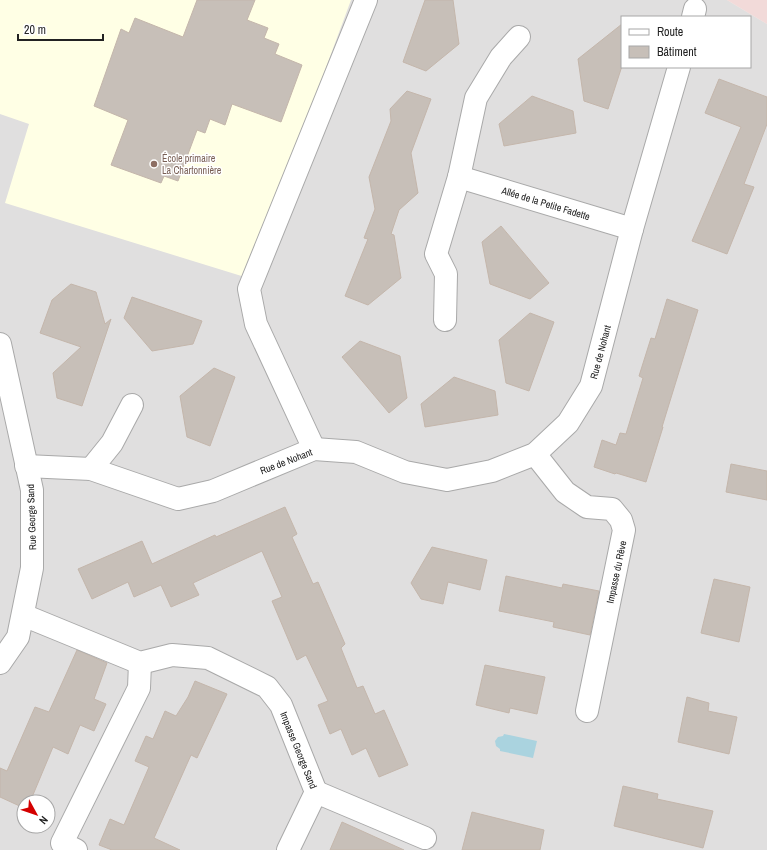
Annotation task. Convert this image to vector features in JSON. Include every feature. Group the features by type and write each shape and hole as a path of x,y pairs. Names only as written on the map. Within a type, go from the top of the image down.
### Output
{"street":[{"path":"314,450 256,324 249,289 366,0"},
{"path":"445,320 446,274 436,254 459,177 476,98 501,57 519,37"},
{"name":"Rue de Nohant","path":"26,466 91,469 178,499 214,491 314,450 356,452 405,472 447,480 492,471 535,454 568,424 591,386 632,229 678,68"},
{"name":"Allée de la Petite Fadette","path":"459,177 632,229"},
{"name":"Rue George Sand","path":"0,344 32,490 32,568 18,637 0,663"},
{"path":"91,469 112,443 132,404"},
{"name":"Impasse du Rêve","path":"535,454 566,492 587,507 612,510 621,520 624,530 587,711"},
{"path":"23,615 140,663 139,688 62,843 76,850"},
{"name":"Impasse George Sand","path":"140,663 172,655 208,658 267,687 281,705 316,792 288,850"},
{"path":"316,792 425,838"}],"shaded area":[{"path":"0,0 727,0 767,24 767,850 0,850"},
{"name":"École primaire La Chartonnière","path":"0,0 351,0 248,278 5,203 29,124 0,114"},
{"path":"727,0 767,0 767,24"}],"water":[{"path":"504,734 537,741 533,758 500,751 500,749 496,746 495,741 498,737 503,736"}],"building":[{"path":"197,0 255,0 247,20 268,28 264,38 279,44 275,54 302,65 281,122 232,104 225,125 210,119 205,133 197,130 178,181 164,176 161,183 111,165 128,120 94,106 121,29 129,33 135,18 183,37"},
{"path":"425,0 453,0 459,44 426,71 403,62"},
{"path":"621,25 621,68 608,109 584,101 578,59"},
{"path":"719,79 767,97 767,124 744,184 754,187 727,254 692,241 741,127 705,113"},
{"path":"407,91 431,99 411,153 418,193 399,210 391,234 394,235 401,278 368,305 345,296 368,239 364,238 375,209 369,177 391,121 390,109"},
{"path":"532,96 573,111 576,133 504,146 499,124"},
{"path":"501,226 549,283 530,299 490,284 482,242"},
{"path":"71,284 96,292 105,324 111,319 82,406 57,398 53,373 81,347 40,333 52,300"},
{"path":"132,297 202,321 193,344 152,351 124,318"},
{"path":"667,299 698,310 646,482 594,467 602,440 616,445 620,433 626,434 643,378 639,376 651,338 655,339"},
{"path":"530,313 554,322 529,391 506,383 499,340"},
{"path":"360,341 400,356 407,398 389,413 342,357"},
{"path":"214,368 235,377 210,446 187,437 180,396"},
{"path":"454,377 495,391 498,415 425,427 421,404"},
{"path":"731,464 767,471 767,500 726,492"},
{"path":"285,507 297,534 292,537 313,584 318,582 345,644 341,648 357,688 363,686 375,714 384,710 408,765 379,777 366,748 352,755 341,729 330,734 318,705 328,701 306,655 297,660 272,601 282,597 262,551 193,583 199,595 171,607 161,585 134,597 128,582 92,599 78,569 142,541 152,564 215,535 216,537"},
{"path":"432,547 487,560 480,590 448,582 443,604 421,599 411,583"},
{"path":"506,576 562,588 563,584 599,591 590,635 553,627 554,622 499,611"},
{"path":"714,579 750,587 739,642 701,633"},
{"path":"77,650 107,663 94,699 106,704 94,731 80,725 68,754 53,747 33,794 16,794 16,804 0,797 0,768 7,771 35,707 49,712"},
{"path":"485,665 545,677 537,714 510,708 509,713 476,705"},
{"path":"195,681 227,694 197,758 191,755 154,838 180,850 112,850 99,845 110,819 124,825 149,767 135,761 146,736 153,739 165,711 176,716 188,697"},
{"path":"687,697 709,703 708,711 737,717 729,754 678,742"},
{"path":"623,786 658,794 657,799 713,811 703,848 614,826"},
{"path":"472,812 544,830 540,850 462,850"},
{"path":"342,822 404,850 330,850"}],"place":[{"name":"École primaire La Chartonnière","path":"154,164"}]}
